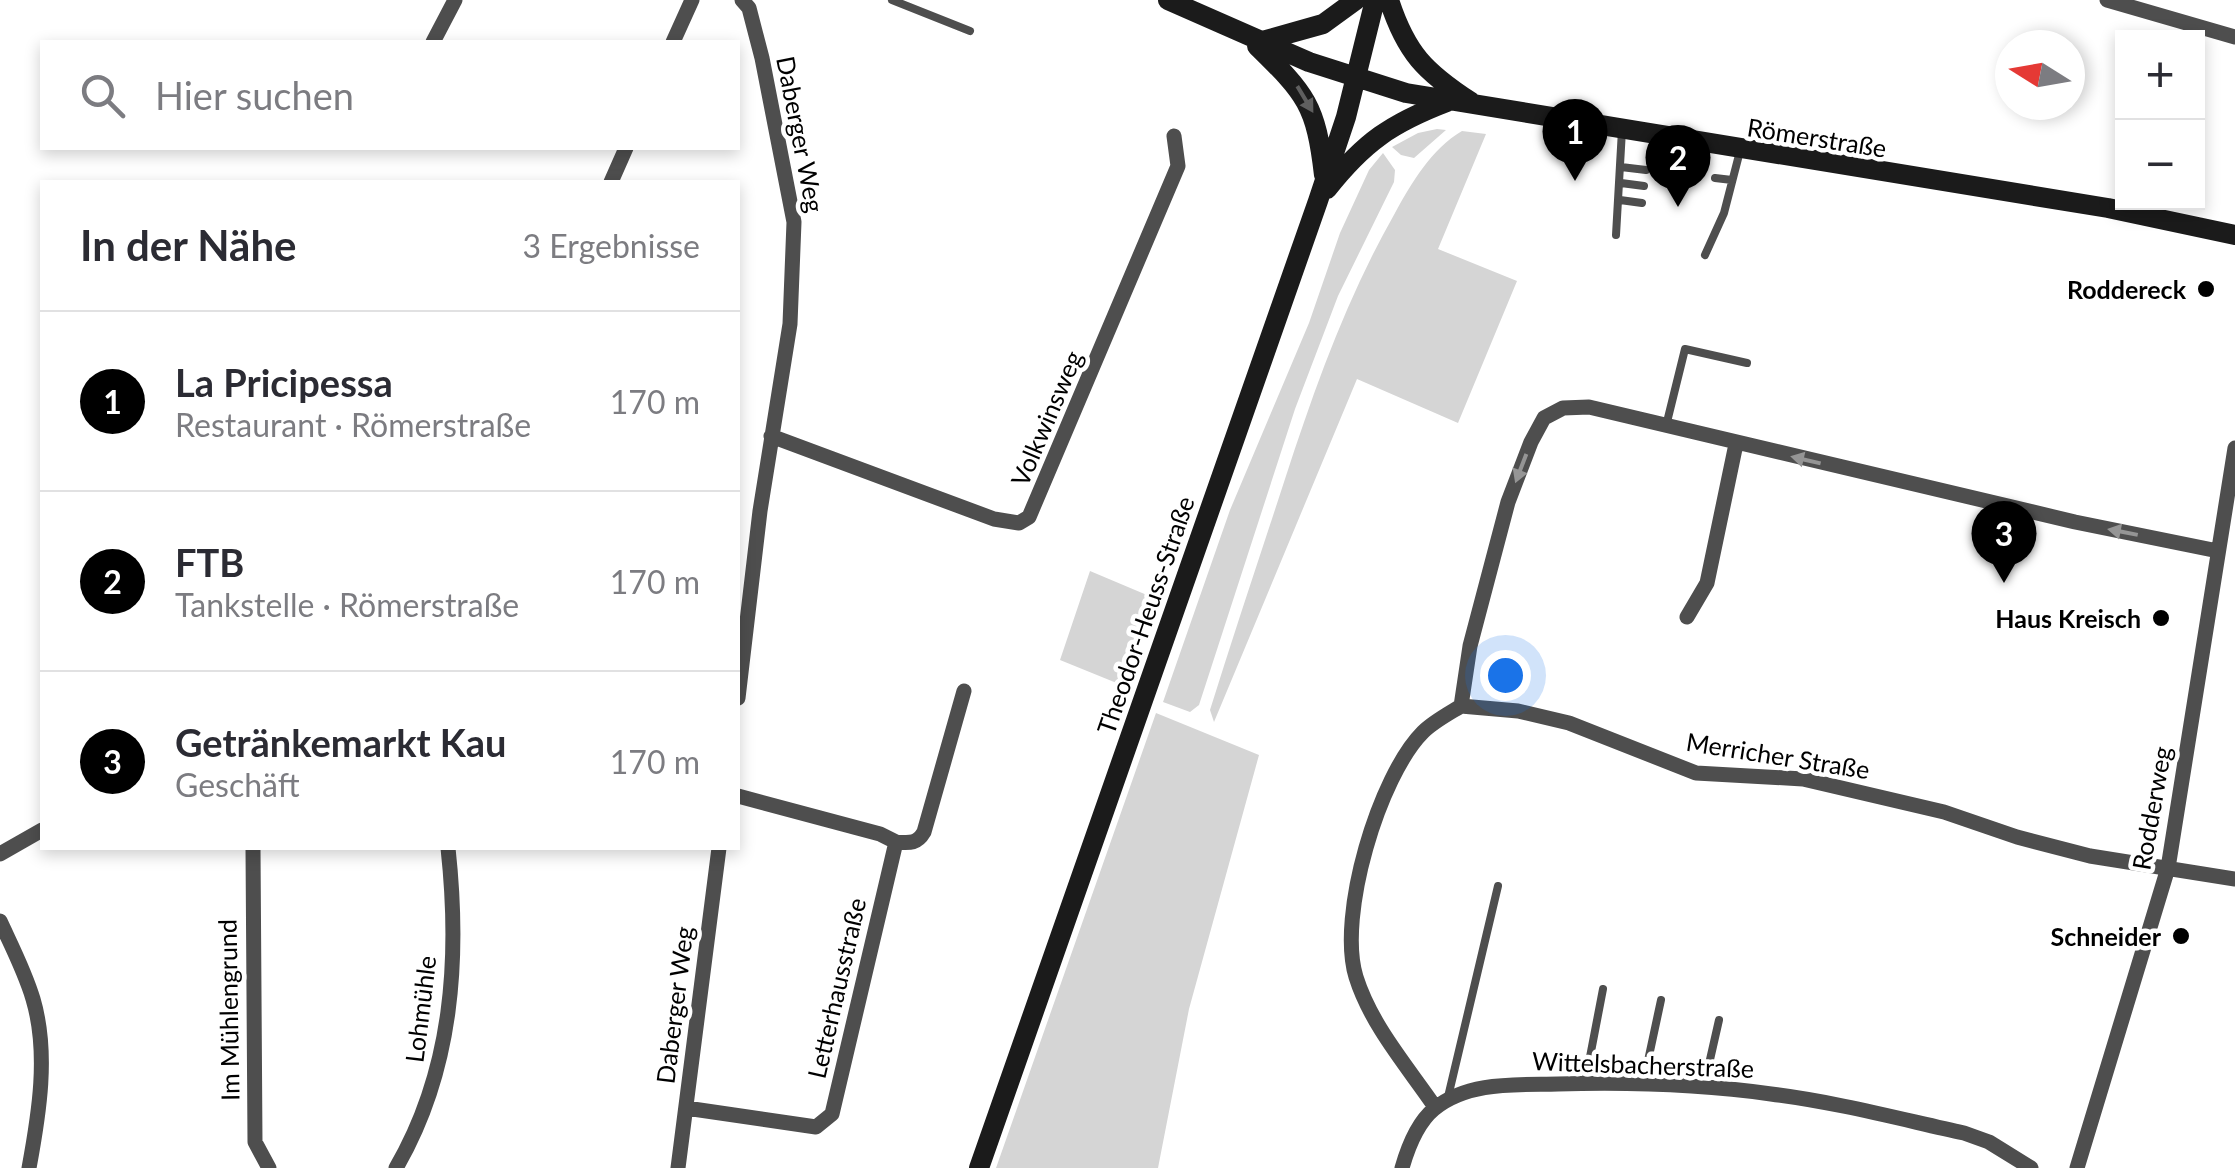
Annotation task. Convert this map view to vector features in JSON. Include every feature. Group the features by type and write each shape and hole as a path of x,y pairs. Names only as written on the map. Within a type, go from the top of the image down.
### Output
{"main road":[{"name":"Römerstraße","path":"1168,0 1252,40 1356,79 1449,102 2108,208 2235,234"},
{"path":"1325,180 1317,127 1307,100 1252,40 1323,24 1356,0"},
{"name":"Theodor-Heuss-Straße","path":"979,1168 1318,201 1356,79 1375,0"},
{"path":"1389,0 1396,24 1415,58 1477,106"},
{"path":"1318,201 1378,134 1408,117 1449,102"}],"street":[{"path":"434,40 455,0"},
{"path":"673,40 692,0"},
{"name":"Daberger Weg","path":"740,682 771,436 790,324 794,222 762,58 749,8 742,0"},
{"path":"2114,1 2235,37"},
{"name":"Volkwinsweg","path":"771,436 994,520 1019,523 1029,518 1178,166 1174,136"},
{"path":"612,180 625,150"},
{"path":"1402,1168 1422,1120 1441,1104 1368,1009 1352,958 1350,912 1355,881 1405,754 1424,730 1460,706 1470,646 1508,502 1544,418 1563,408 1589,407 2076,522 2218,551"},
{"path":"1687,617 1707,583 1736,444"},
{"name":"Rodderweg","path":"2077,1168 2168,868 2235,448"},
{"path":"740,797 880,834 896,842 920,840 964,691"},
{"name":"Merricher Straße","path":"1460,706 1518,711 1570,722 1696,773 1803,779 1944,812 2090,856 2235,879"},
{"path":"0,854 40,831"},
{"name":"Letterhausstraße","path":"686,1108 816,1127 832,1114 896,842"},
{"name":"Im Mühlengrund","path":"253,850 256,1142 269,1168"},
{"name":"Lohmühle","path":"396,1168 415,1136 443,1051 453,972 453,889 448,850"},
{"name":"Daberger Weg","path":"678,1168 719,850"},
{"path":"0,921 26,977 39,1028 39,1108 29,1168"},
{"name":"Wittelsbacherstraße","path":"1441,1104 1480,1088 1584,1083 1704,1086 1774,1094 1964,1133 1989,1142 2032,1168"}],"lane":[{"path":"892,0 970,32"},
{"path":"1616,234 1622,130"},
{"path":"1705,255 1724,213 1740,149"},
{"path":"1621,166 1646,170"},
{"path":"1715,178 1732,180"},
{"path":"1621,183 1644,186"},
{"path":"1714,195 1728,197"},
{"path":"1620,200 1642,203"},
{"path":"1711,211 1724,213"},
{"path":"1666,426 1685,349 1747,363"},
{"path":"1441,1104 1498,886"},
{"path":"1584,1083 1603,988"},
{"path":"1643,1084 1661,1000"},
{"path":"1704,1086 1719,1020"}],"shaded area":[{"path":"1446,130 1414,158 1401,155 1392,147 1418,133"},
{"path":"1462,131 1486,134 1438,249 1517,281 1458,423 1357,379 1214,722 1210,710 1228,652 1333,343 1401,202 1432,157"},
{"path":"1383,153 1395,170 1394,182 1338,296 1295,409 1199,705 1190,712 1163,702 1230,510 1309,323 1340,233 1369,170"},
{"path":"1090,571 1154,598 1124,686 1060,660"},
{"path":"1156,713 1259,755 1189,1009 1158,1168 996,1168"}],"place":[{"name":"La Pricipessa","path":"1575,181"},
{"name":"FTB","path":"1678,207"},
{"name":"Roddereck","path":"2206,289"},
{"name":"Getränkemarkt Kau","path":"2004,583"},
{"name":"Haus Kreisch","path":"2161,618"},
{"name":"Schneider","path":"2181,936"}]}
